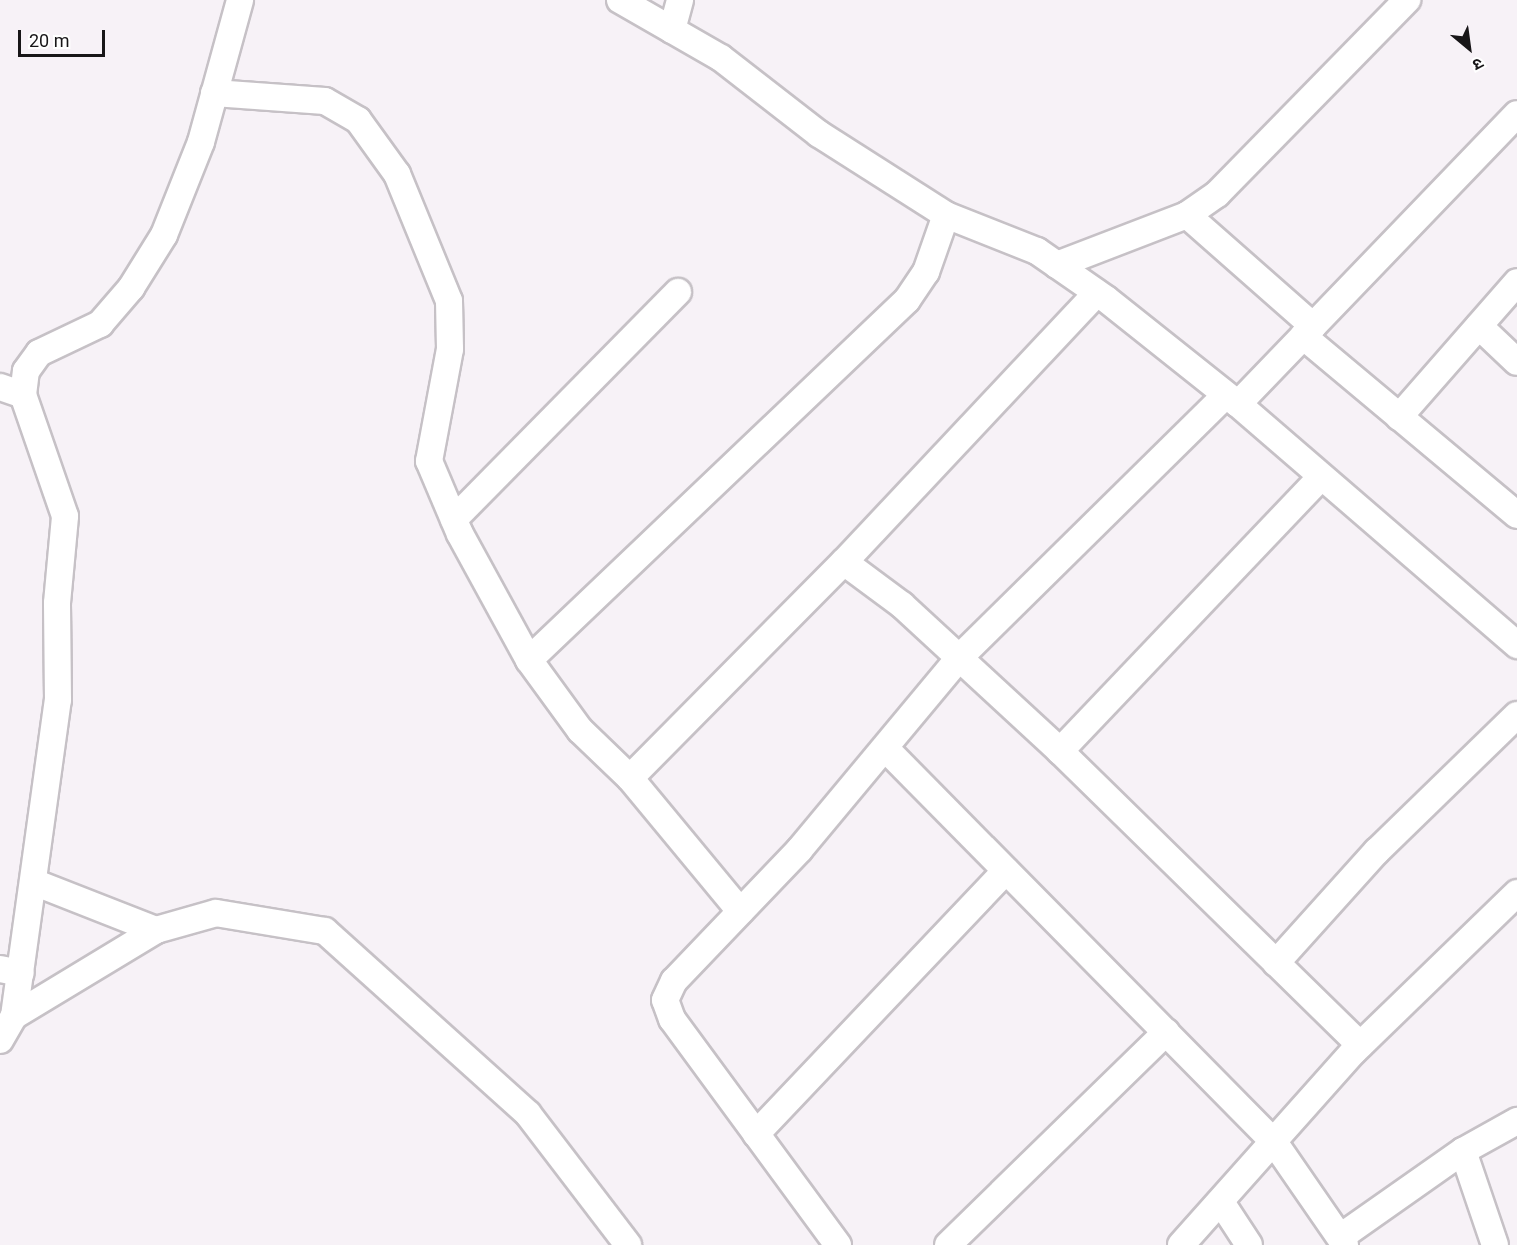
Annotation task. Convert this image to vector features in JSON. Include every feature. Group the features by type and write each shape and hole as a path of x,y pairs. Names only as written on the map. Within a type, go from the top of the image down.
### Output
{"street":[{"path":"14,1016 11,971 36,883 58,700 57,603 65,516 12,391 39,354 100,324 131,288 164,235 201,142 240,0"},
{"path":"620,0 720,58 819,134 946,215 1037,251 1097,293 1232,400 1517,645"},
{"path":"672,30 680,0"},
{"path":"1057,265 1187,215 1217,194 1407,0"},
{"path":"214,93 325,101 358,120 397,174 449,301 450,349 429,460 454,519 529,660 580,730 630,778 740,911"},
{"path":"838,1245 672,1019 665,1000 674,981 886,749 960,657 1308,331 1517,114"},
{"path":"529,660 907,300 926,272 946,215"},
{"path":"1187,215 1399,417 1517,515"},
{"path":"1399,417 1517,282"},
{"path":"454,519 678,292"},
{"path":"630,778 844,562 1097,293"},
{"path":"1479,326 1517,362"},
{"path":"1060,751 1321,477"},
{"path":"844,562 902,605 960,657 1060,751 1360,1045"},
{"path":"1276,963 1377,851 1517,715"},
{"path":"886,749 1274,1142 1344,1240 1463,1151 1517,1121"},
{"path":"756,1134 1006,871"},
{"path":"36,883 156,930"},
{"path":"1181,1245 1360,1045 1517,893"},
{"path":"0,1040 14,1016 156,930 216,912 326,932 528,1114 628,1245"},
{"path":"948,1245 1166,1032"},
{"path":"1463,1151 1495,1245"},
{"path":"1221,1202 1249,1245"}]}
